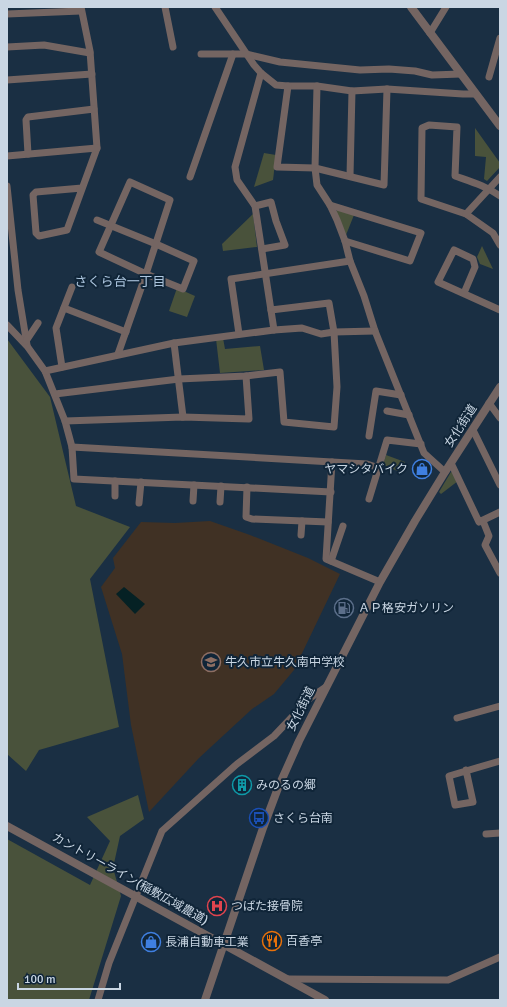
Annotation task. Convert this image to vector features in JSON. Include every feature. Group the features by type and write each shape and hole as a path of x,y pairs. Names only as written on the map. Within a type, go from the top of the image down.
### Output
{"street":[{"path":"165,7 173,47"},
{"path":"215,7 246,54 261,73 276,85 317,86 352,90 387,89 476,94"},
{"path":"411,7 500,126"},
{"path":"430,33 446,7"},
{"path":"7,14 81,9 90,53 97,148 67,230 39,236 36,233 33,195 36,192 82,188"},
{"path":"489,77 497,61 500,38"},
{"path":"7,47 44,45 90,53"},
{"path":"201,54 246,54 280,62 360,70 389,69 432,74 461,74"},
{"path":"190,177 233,54"},
{"path":"261,73 235,167 237,180 255,206 274,330"},
{"path":"7,80 92,74"},
{"path":"288,86 277,167 315,168 384,185 387,89"},
{"path":"317,86 315,168 317,185 330,205 345,241 350,261 364,296 375,331 424,453 445,472"},
{"path":"350,176 352,90"},
{"path":"28,154 26,120 28,117 94,109"},
{"path":"500,196 489,188 455,176 457,127 429,125 422,128 421,200 466,214 493,233 500,245"},
{"path":"7,156 97,148"},
{"path":"466,214 500,177"},
{"path":"97,220 111,225 156,244 194,261 183,289 146,274 99,252 111,225 130,182 170,200 156,244 146,274 118,354"},
{"path":"7,186 18,290 27,343"},
{"path":"255,206 271,202 276,222 285,245 262,249"},
{"path":"330,205 421,233 410,261 345,241"},
{"path":"464,293 475,267 473,259 454,250 438,282 500,310"},
{"path":"239,334 231,278 350,261"},
{"path":"62,367 56,328 72,286"},
{"path":"55,394 179,379 246,376 280,372 284,422 334,427 337,387 334,332 329,302 271,310"},
{"path":"64,308 126,332"},
{"path":"27,343 38,323"},
{"path":"7,326 27,343 44,371 55,394 65,421 72,447 74,479 331,492"},
{"path":"44,371 174,343 239,334 302,328 321,334 334,332 375,331"},
{"path":"174,343 183,417"},
{"path":"65,421 183,417 249,419 246,376"},
{"name":"女化街道","path":"205,1000 263,828 278,788 299,741 380,582 445,472 500,387"},
{"path":"369,436 376,391 401,395"},
{"path":"490,403 500,418"},
{"path":"387,411 409,414"},
{"path":"473,430 500,485"},
{"path":"369,499 387,440 421,444"},
{"path":"72,447 366,464 379,468"},
{"path":"332,462 326,559 380,582"},
{"path":"451,463 480,522 500,512"},
{"path":"115,481 115,496"},
{"path":"139,503 141,482"},
{"path":"193,501 194,485"},
{"path":"220,502 221,486"},
{"path":"247,487 246,517 252,519 328,522"},
{"path":"301,535 302,521"},
{"path":"483,521 489,536 485,545 500,574"},
{"path":"331,562 343,526"},
{"path":"98,1000 109,963 162,831 237,764 274,736 310,698 326,687"},
{"path":"457,718 500,706"},
{"path":"466,770 473,802 456,805 449,776 466,770 500,761"},
{"name":"カントリーライン(稲敷広域農道)","path":"7,826 325,1000"},
{"path":"486,834 500,833"},
{"path":"288,979 448,980 500,957"}],"shaded area":[{"path":"475,128 500,163 500,167 487,181 484,179 486,157 475,156"},
{"path":"264,153 276,155 273,180 254,187"},
{"path":"338,209 354,215 346,235 336,212"},
{"path":"253,214 257,247 223,251 222,244"},
{"path":"482,246 493,269 480,264 477,257"},
{"path":"177,288 195,296 187,317 169,311"},
{"path":"223,338 225,349 260,346 264,370 220,373 216,339"},
{"path":"7,339 50,397 76,506 130,527 90,579 119,727 39,750 26,771 7,754"},
{"path":"386,455 405,462 400,472 383,465"},
{"path":"451,472 454,473 458,481 441,494 439,492"},
{"name":"牛久市立牛久南中学校","path":"210,521 308,558 340,574 294,670 274,694 252,709 199,758 149,812 131,725 122,654 101,587 115,568 113,558 141,522 175,523"},
{"path":"124,587 145,604 135,614 116,594"},
{"path":"138,795 144,819 120,836 113,868 121,896 89,1000 7,1000 7,839 90,885 110,841 87,817"}],"place":[{"name":"ヤマシタバイク","path":"422,469"},
{"name":"ＡＰ格安ガソリン","path":"344,608"},
{"name":"牛久市立牛久南中学校","path":"211,662"},
{"name":"みのるの郷","path":"242,785"},
{"name":"さくら台南","path":"259,818"},
{"name":"つばた接骨院","path":"217,906"},
{"name":"百香亭","path":"272,941"},
{"name":"長浦自動車工業","path":"151,942"}],"district":[{"name":"さくら台一丁目","path":"120,282"}]}
